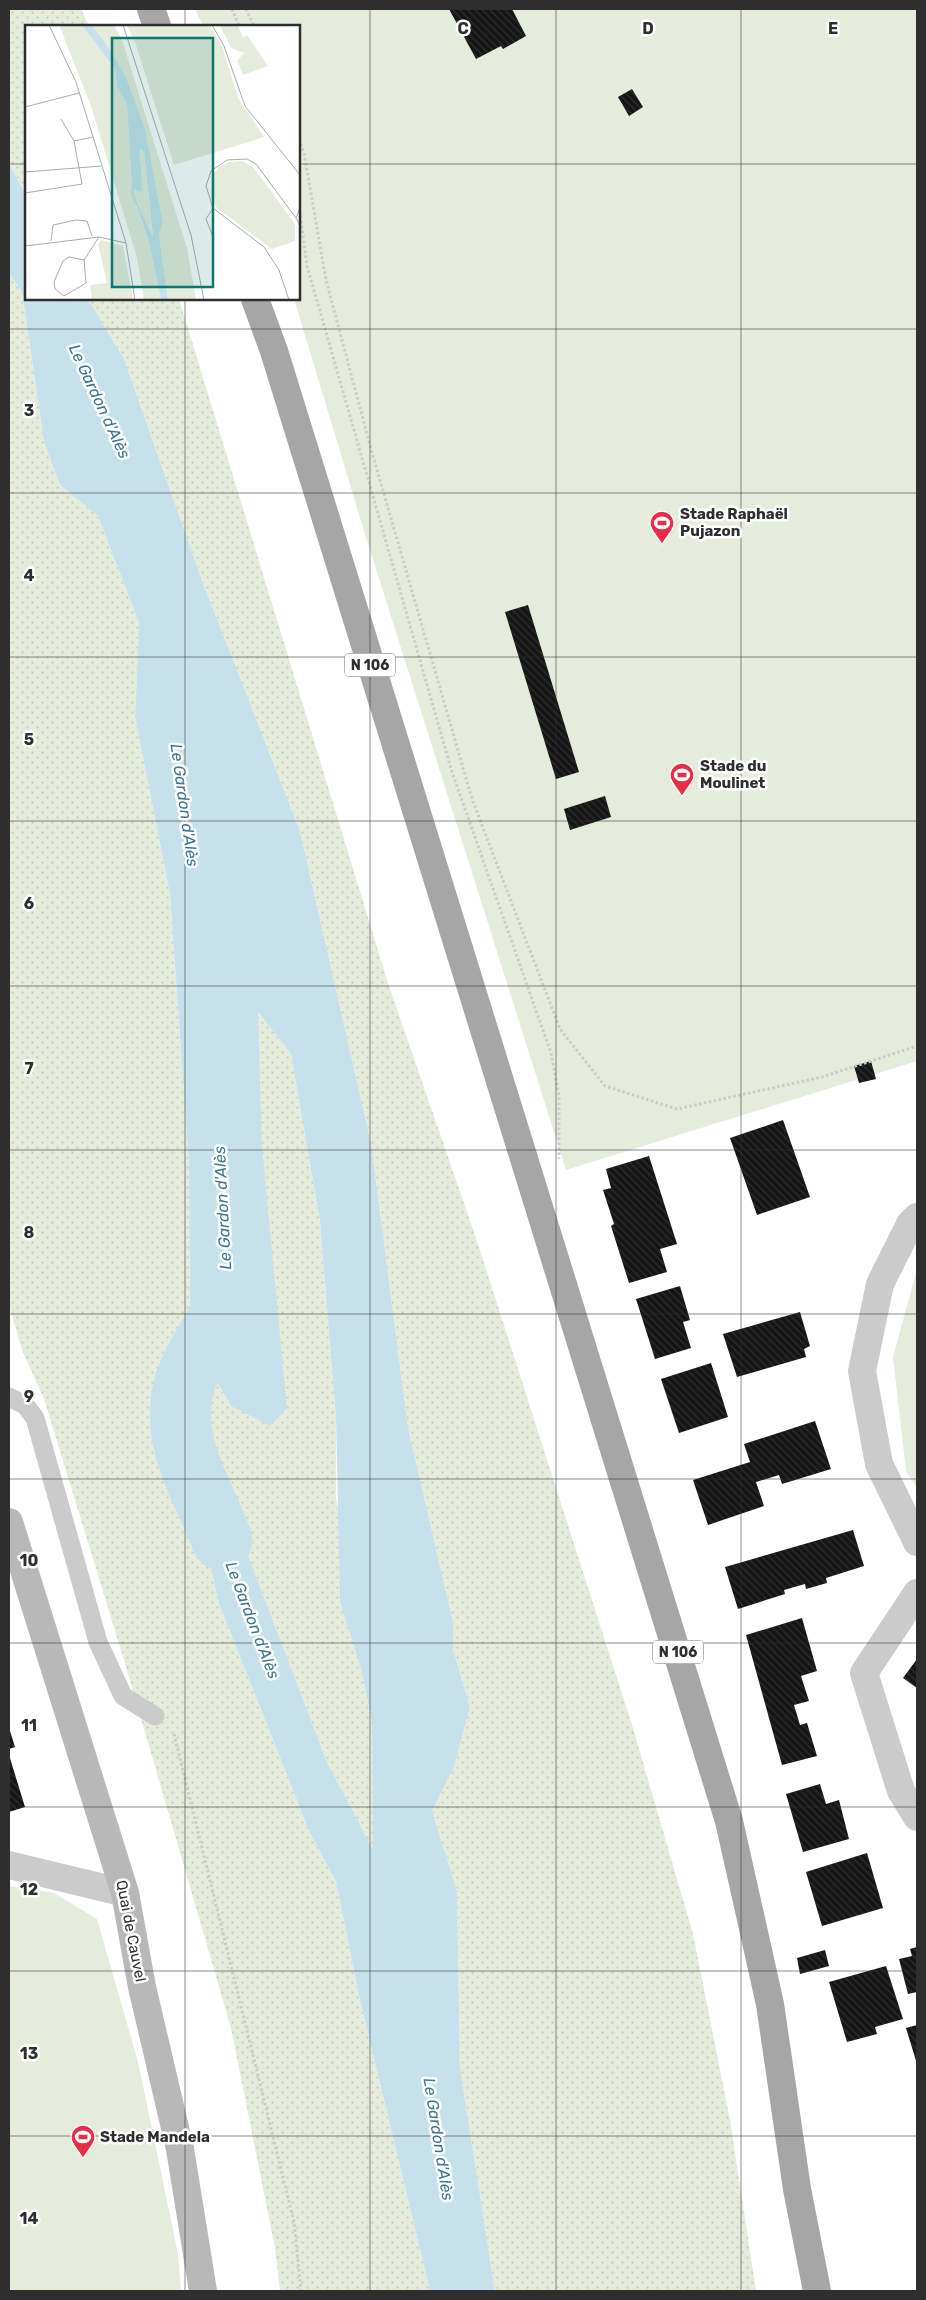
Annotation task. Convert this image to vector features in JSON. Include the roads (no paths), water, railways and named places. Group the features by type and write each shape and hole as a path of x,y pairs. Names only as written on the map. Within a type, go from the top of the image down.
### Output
{"main road":[{"path":"151,9 158,25"},
{"name":"N 106","path":"255,300 277,361 729,1821 770,2004 797,2189 817,2289"}],"street":[{"path":"917,1217 910,1224 880,1284 862,1371 878,1464 917,1542"},
{"name":"Quai de Cauvel","path":"9,1522 126,1893 142,1987 180,2149 203,2291"},
{"path":"917,1593 864,1673 901,1791 917,1817"},
{"path":"9,1865 126,1893"}],"lane":[{"path":"9,1397 25,1405 35,1418 102,1651 123,1696 156,1716"}],"water":[{"path":"9,164 25,192 25,300 89,300 124,359 203,583 300,831 371,1143 408,1427 453,1622 453,1649 470,1707 454,1767 432,1811 457,1891 460,2067 495,2291 430,2291 359,1996 336,1882 310,1833 219,1604 188,1461 240,1534 327,1762 373,1850 372,1723 362,1672 340,1601 336,1418 320,1222 291,1054 258,1012 262,1146 287,1408 270,1426 231,1406 209,1368 196,1377 185,1381 190,1338 189,1165 170,894 135,717 139,623 98,516 60,485 44,442 22,292 9,273"}],"waterway":[{"name":"Le Gardon d'Alès","path":"221,1305 219,1317 185,1382 181,1404 181,1424 184,1444 190,1463 222,1540"}],"place":[{"name":"Stade Raphaël Pujazon","path":"662,544"},
{"name":"Stade du Moulinet","path":"682,796"},
{"name":"Stade Mandela","path":"83,2158"}]}
